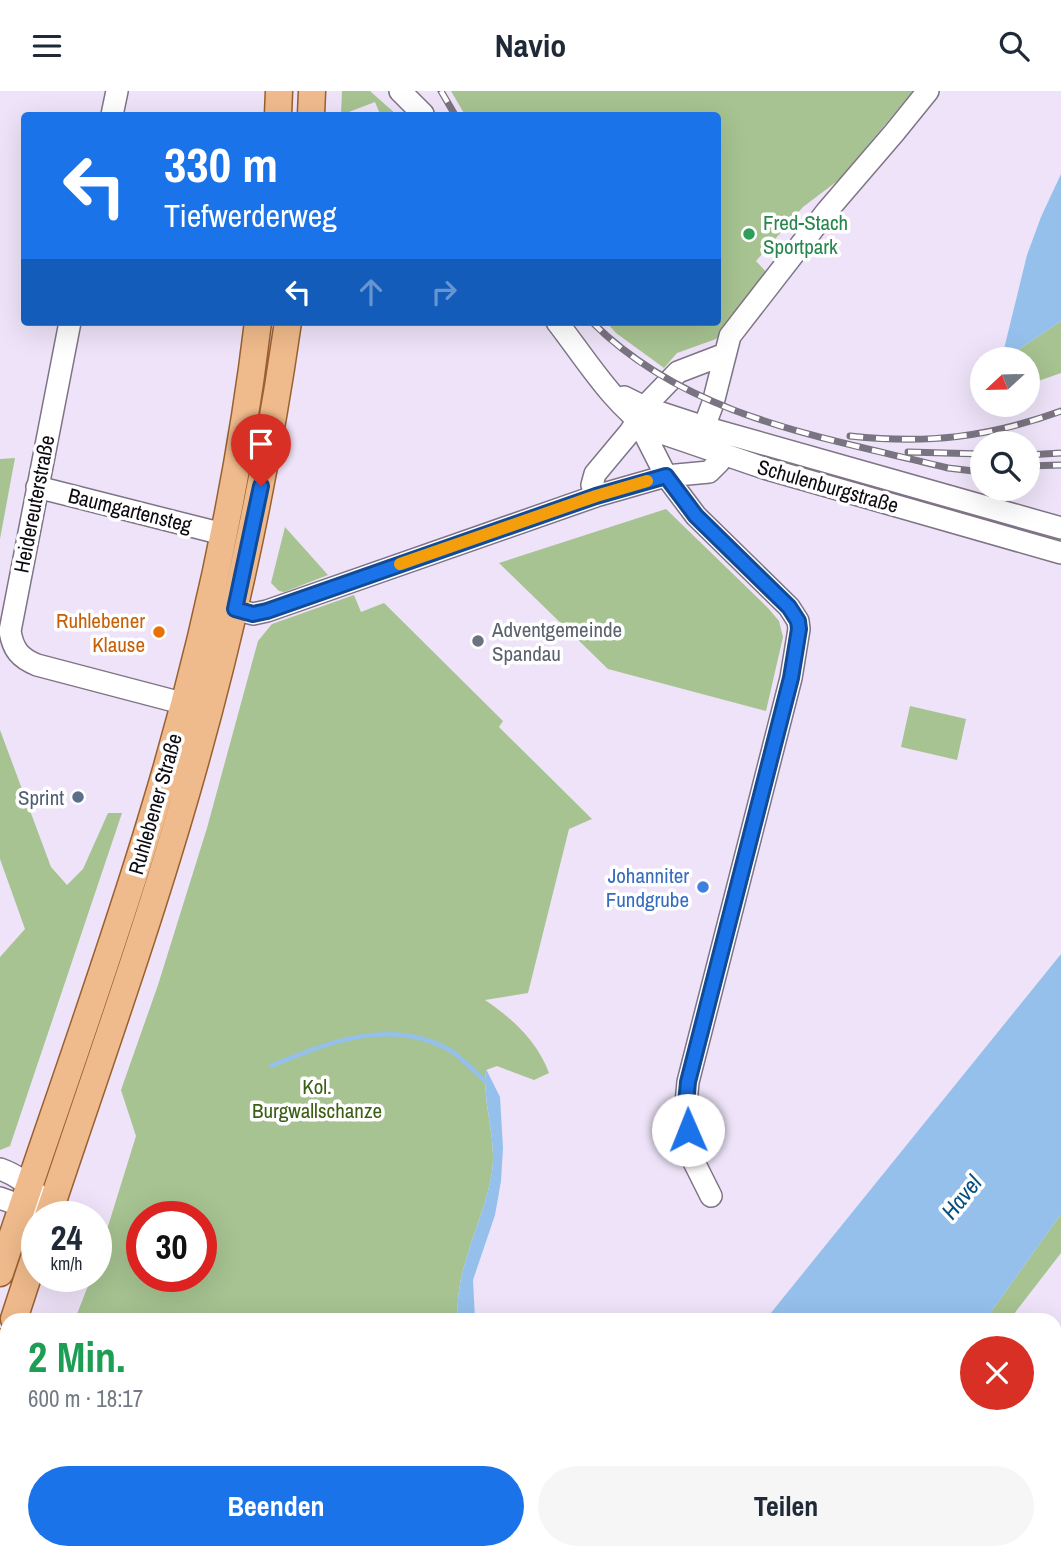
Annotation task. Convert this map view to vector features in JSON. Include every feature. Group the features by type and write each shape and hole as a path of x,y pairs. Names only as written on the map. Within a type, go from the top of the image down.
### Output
{"main road":[{"path":"278,112 279,91"},
{"path":"311,112 312,91"},
{"name":"Ruhlebener Straße","path":"0,1273 17,1196 134,877 184,703 223,534 257,326"},
{"name":"Ruhlebener Straße","path":"53,1201 173,837 209,710 235,609 261,486 287,326"},
{"path":"16,1313 23,1292"}],"street":[{"path":"112,112 117,91"},
{"path":"400,91 421,112"},
{"path":"411,91 422,112"},
{"path":"666,476 692,459 730,336 827,211 928,91"},
{"name":"Heidereuterstraße","path":"69,326 10,631 16,651 23,659 37,665 209,710"},
{"name":"Schulenburgstraße","path":"560,326 610,390 642,415 700,437 1061,528"},
{"path":"596,496 592,485 595,474 678,372 725,353"},
{"path":"642,415 666,476 696,516 789,607 798,621 799,629 779,727 688,1082 685,1115 692,1160 711,1196"},
{"path":"235,609 253,614 267,611 596,496 666,476 709,472 719,462 722,454 700,437"},
{"name":"Schulenburgstraße","path":"722,454 1061,553"},
{"name":"Baumgartensteg","path":"37,487 223,534"},
{"path":"0,1169 13,1174 17,1196"}],"green space":[{"path":"342,91 370,91 394,112 379,112 375,102 349,112 341,112"},
{"path":"451,91 913,91 840,179 803,207 756,261 769,275 716,339 677,353 664,368 610,326 721,326 721,112 463,112"},
{"path":"1061,321 1061,373 1040,380 1040,347 1022,347"},
{"path":"778,456 1061,536 1061,547 775,464"},
{"path":"15,458 0,539 0,459"},
{"path":"666,509 779,621 783,637 766,711 608,669 499,563"},
{"path":"285,527 328,575 284,592 271,583"},
{"name":"Kol. Burgwallschanze","path":"354,595 361,612 384,603 503,721 499,727 592,819 569,829 528,993 485,1000 505,1015 531,1041 549,1073 534,1080 497,1066 486,1070 486,1095 493,1146 492,1172 465,1263 458,1313 77,1313 86,1292 112,1292 112,1213 136,1136 121,1090 158,985 207,828 258,641 272,624"},
{"path":"910,706 966,719 957,760 901,747"},
{"path":"0,730 51,867 67,885 83,869 108,813 122,813 10,1146 0,1150 0,957 25,929 0,859"},
{"path":"1061,1214 1061,1253 1015,1313 990,1313"}],"water":[{"path":"1061,174 1061,321 1022,347 1004,347 1027,255"},
{"name":"Havel","path":"1061,954 1061,1214 990,1313 771,1313"},
{"path":"486,1069 500,1097 503,1148 501,1181 495,1215 473,1280 475,1313 458,1313 465,1263 492,1172 493,1146 485,1082"}],"waterway":[{"path":"271,1066 336,1042 380,1034 403,1035 448,1049 485,1081"}],"railway":[{"path":"441,91 453,112"},
{"path":"597,326 629,354 670,381 713,402 805,433 948,468 970,471"},
{"path":"850,436 905,439 957,437 1008,427 1061,411"},
{"path":"908,452 970,454"},
{"path":"1040,454 1061,453"},
{"path":"1040,466 1061,465"}],"slow traffic":[{"path":"400,564 647,481"}],"place":[{"name":"Fred-Stach Sportpark","path":"749,234"},
{"name":"Ruhlebener Klause","path":"159,632"},
{"name":"Adventgemeinde Spandau","path":"478,641"},
{"name":"Sprint","path":"78,797"},
{"name":"Johanniter Fundgrube","path":"703,887"}],"route":[{"path":"261,486 235,609 253,614 596,496 666,476 696,516 789,607 798,621 799,629 791,678 688,1082 685,1115 688,1130"}]}
